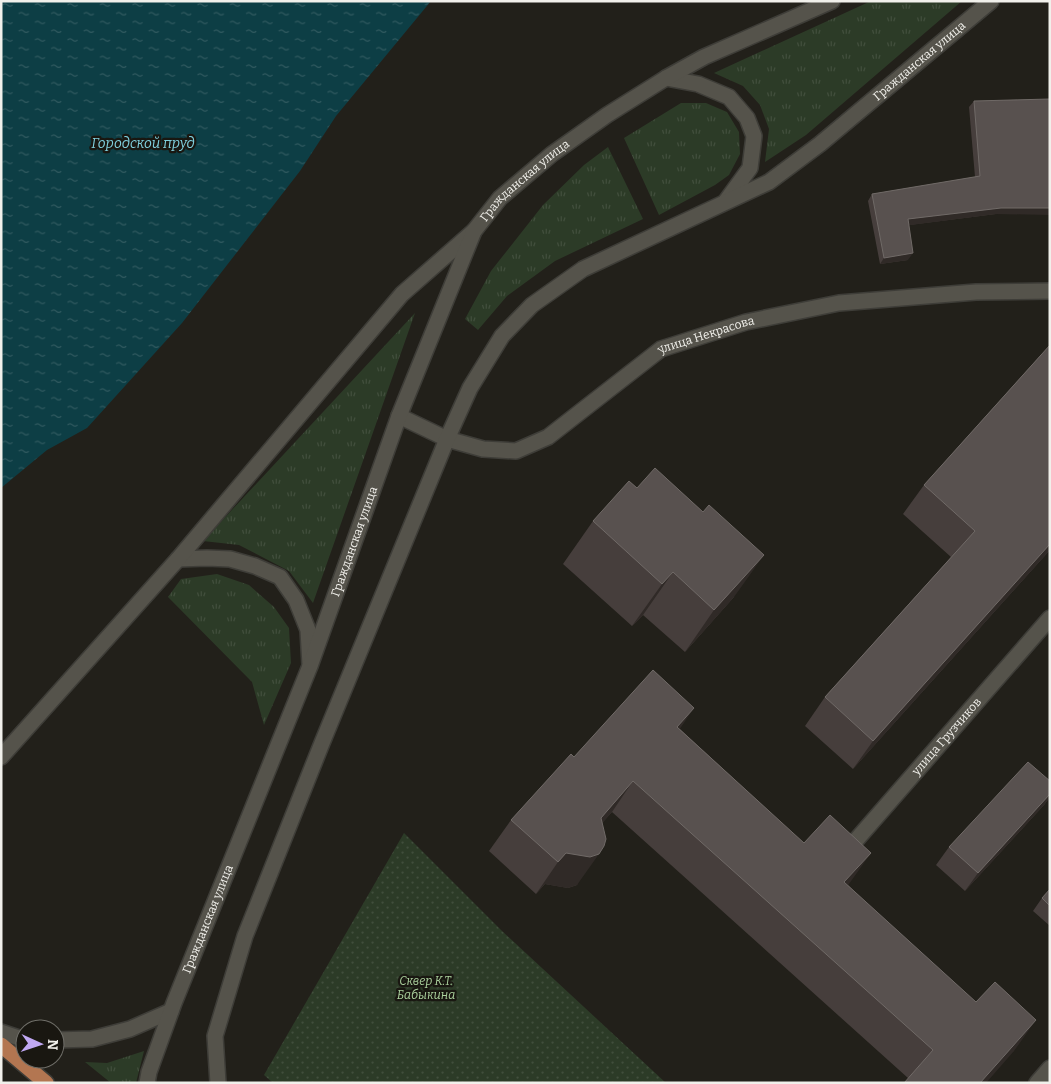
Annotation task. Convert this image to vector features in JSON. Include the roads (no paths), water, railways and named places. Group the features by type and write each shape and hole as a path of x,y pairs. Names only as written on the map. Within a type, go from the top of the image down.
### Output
{"main road":[{"path":"1,1045 46,1083"}],"street":[{"name":"Гражданская улица","path":"147,1083 149,1072 171,1011 310,666 399,416 474,231 500,198 552,154 607,115 704,57 832,1"},
{"name":"Гражданская улица","path":"218,1083 214,1036 246,936 326,734 448,439 470,388 502,336 532,305 583,269 769,182 820,144 991,1"},
{"name":"Гражданская улица","path":"666,78 698,84 729,97 747,118 754,136 750,168 724,204"},
{"path":"1,757 178,559 402,294 474,231"},
{"name":"улица Некрасова","path":"399,416 448,439 483,450 516,452 548,437 661,350 746,322 839,303 976,292 1050,291"},
{"path":"178,559 230,559 255,566 280,577 296,600 308,630 310,666"},
{"name":"улица Грузчиков","path":"844,854 1050,618"},
{"path":"65,1040 92,1039 130,1029 171,1011"},
{"path":"1,1032 15,1037"},
{"path":"1037,1083 1050,1068"}],"water":[{"name":"Городской пруд","path":"1,1 431,1 336,116 300,171 182,323 87,428 47,450 1,488"}],"park label":[{"name":"Сквер К.Т. Бабыкина","path":"426,988"}]}
